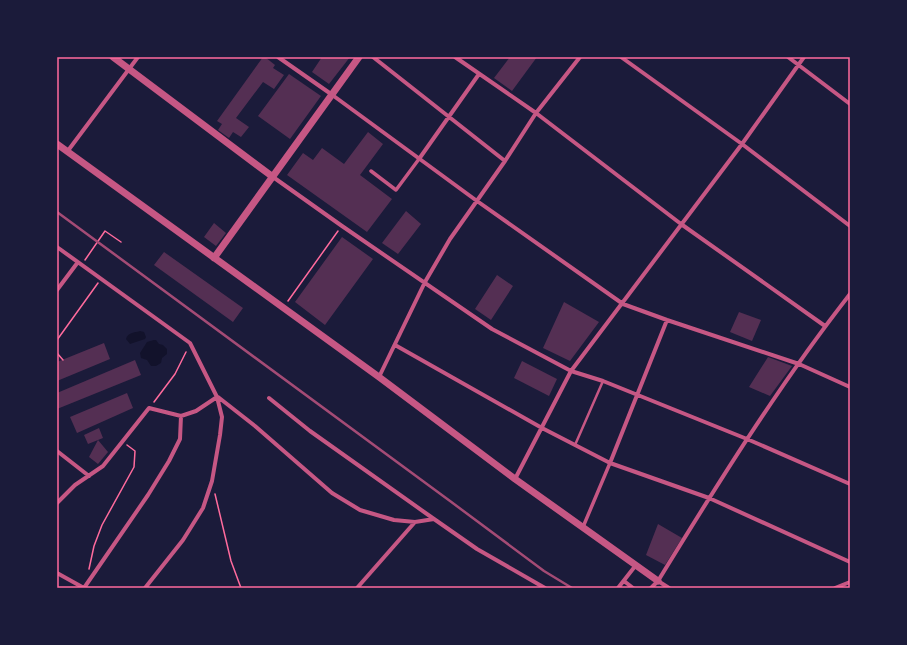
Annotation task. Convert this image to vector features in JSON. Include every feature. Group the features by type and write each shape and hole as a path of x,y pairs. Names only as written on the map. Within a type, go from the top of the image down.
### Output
{"street":[{"path":"114,57 272,177 492,329 571,371 603,381 747,439 850,484"},
{"path":"67,152 138,57"},
{"path":"278,57 477,201 623,304 799,364 850,387"},
{"path":"214,258 359,57"},
{"path":"373,57 505,161"},
{"path":"455,57 536,113 681,224 825,326"},
{"path":"379,377 425,282 450,238 505,161 536,113 580,57"},
{"path":"621,57 742,144 850,226"},
{"path":"788,57 850,104"},
{"path":"515,479 571,371 623,304 681,224 742,144 804,57"},
{"path":"371,171 396,190 479,74"},
{"path":"57,144 379,377 515,479 669,588"},
{"path":"57,247 81,262 190,343 217,397 222,418 220,435 212,481 203,508 183,540 145,588"},
{"path":"57,290 81,262"},
{"path":"651,588 658,581 747,439 825,326 850,294"},
{"path":"583,527 610,464 636,395 667,320"},
{"path":"395,345 542,428 610,464 709,498 850,562"},
{"path":"57,503 75,485 103,466 149,408 181,416 196,411 217,397"},
{"path":"217,397 255,426 332,493 360,510 394,520 415,522 434,519"},
{"path":"269,398 310,431 477,549 545,588"},
{"path":"57,573 84,588 148,496 169,461 180,439 181,416"},
{"path":"57,451 88,476"},
{"path":"357,588 415,522"},
{"path":"618,588 636,565"},
{"path":"624,581 633,588"},
{"path":"835,588 850,582"}],"lane":[{"path":"574,445 603,381"}],"path":[{"path":"283,308 342,226"},
{"path":"81,262 105,231 121,242"},
{"path":"57,340 101,278"},
{"path":"149,408 175,374 190,343"},
{"path":"57,353 64,360"},
{"path":"89,570 94,546 102,525 134,466 135,451 123,442"},
{"path":"212,481 231,561 241,588"}],"shaded area":[{"path":"140,331 144,332 146,337 145,339 130,344 126,339 128,335"},
{"path":"154,340 167,349 167,354 162,358 161,363 156,366 151,366 147,360 141,358 140,353 147,342"}],"building":[{"path":"263,57 275,65 273,68 284,75 274,89 263,82 236,118 249,127 241,137 233,132 229,138 218,130 222,124 217,121"},
{"path":"322,57 350,57 329,84 312,72"},
{"path":"510,57 537,57 512,91 494,78"},
{"path":"289,74 321,96 290,139 258,116"},
{"path":"368,132 383,144 360,175 392,199 367,232 287,175 303,153 313,160 322,148 344,164"},
{"path":"406,211 421,224 398,254 382,243"},
{"path":"214,223 226,233 216,246 204,237"},
{"path":"342,237 373,259 325,325 295,302"},
{"path":"164,252 243,308 233,322 154,265"},
{"path":"497,275 513,286 491,320 475,309"},
{"path":"564,302 599,322 570,361 543,348"},
{"path":"739,312 761,320 752,341 730,332"},
{"path":"104,343 110,359 57,381 57,362"},
{"path":"768,357 792,366 770,396 749,387"},
{"path":"135,360 141,375 57,409 57,393"},
{"path":"522,361 557,379 549,396 514,378"},
{"path":"127,393 133,408 77,433 70,417"},
{"path":"99,428 103,438 88,444 84,435"},
{"path":"98,440 108,452 98,464 89,457"},
{"path":"658,524 682,538 665,565 646,555"}],"railway":[{"path":"57,212 544,571 572,588"}]}
